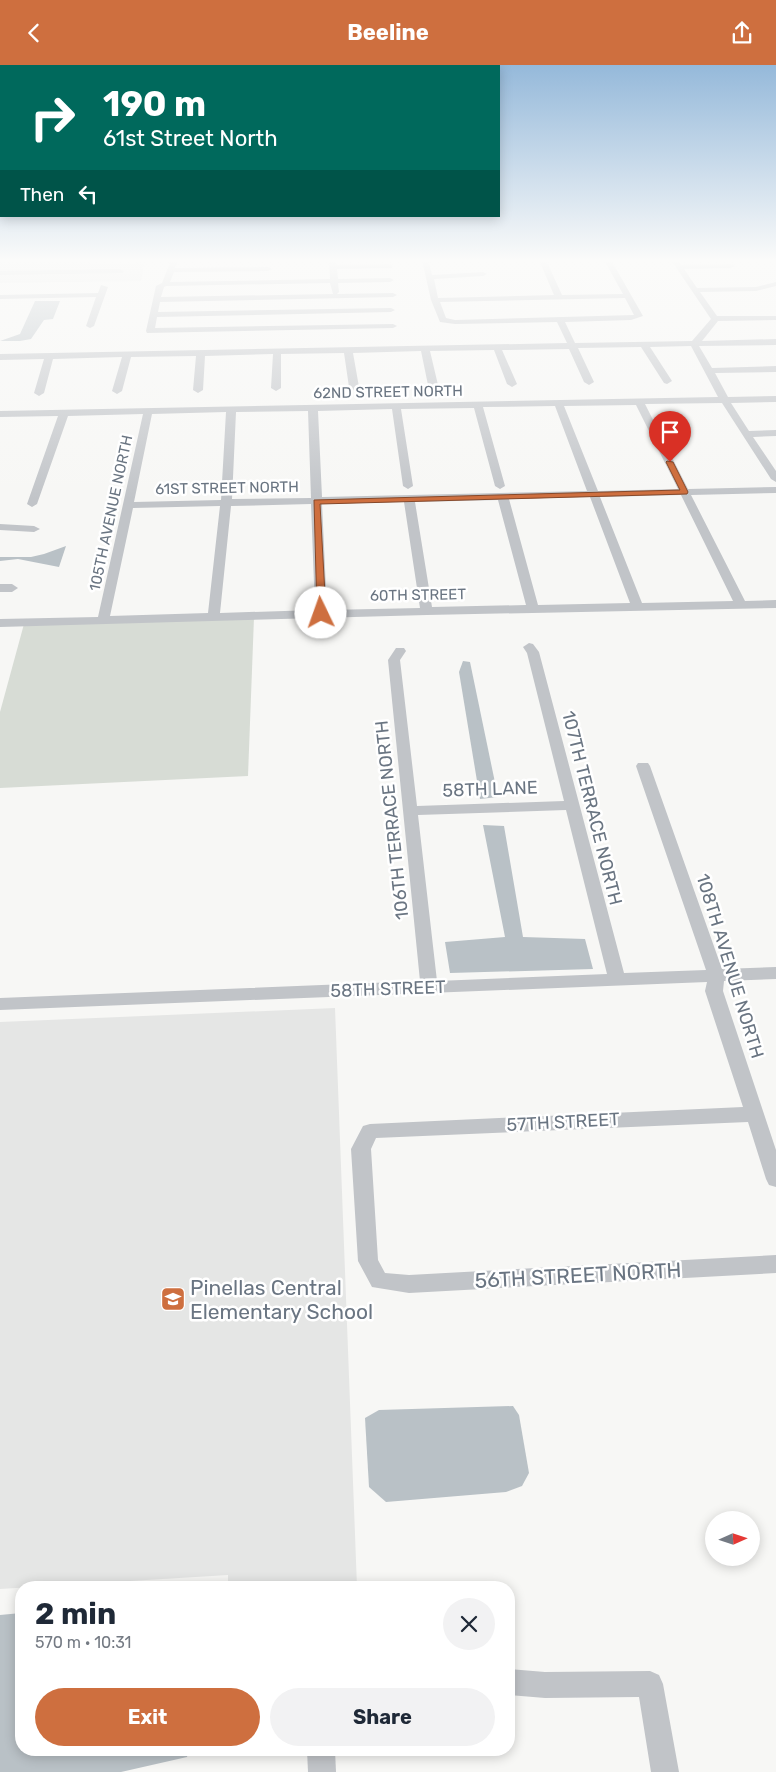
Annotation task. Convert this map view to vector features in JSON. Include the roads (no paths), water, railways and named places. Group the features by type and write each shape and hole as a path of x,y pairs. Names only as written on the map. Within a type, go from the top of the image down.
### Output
{"street":[{"path":"570,340 590,382"},
{"path":"694,344 698,340"},
{"path":"0,357 776,342"},
{"path":"694,344 725,401 772,467 776,479"},
{"path":"644,345 667,381"},
{"path":"498,348 512,384"},
{"path":"425,349 433,385"},
{"path":"348,351 354,387"},
{"path":"276,352 276,388"},
{"path":"198,390 201,353"},
{"path":"117,391 127,355"},
{"path":"38,393 49,356"},
{"path":"708,371 776,369"},
{"name":"62ND STREET NORTH","path":"0,414 776,399"},
{"path":"640,403 741,605"},
{"path":"559,404 637,606"},
{"path":"478,405 532,609"},
{"path":"396,407 408,486"},
{"path":"313,409 321,613"},
{"path":"214,616 226,503 231,410"},
{"name":"105TH AVENUE NORTH","path":"103,620 148,412"},
{"path":"32,504 64,413"},
{"path":"747,433 776,433"},
{"name":"61ST STREET NORTH","path":"128,505 409,499 501,491 595,495 776,490"},
{"path":"409,499 427,611"},
{"path":"0,527 34,529"},
{"name":"60TH STREET","path":"0,623 321,613 776,604"},
{"name":"107TH TERRACE NORTH","path":"529,647 533,652 617,980"},
{"name":"106TH TERRACE NORTH","path":"400,651 394,660 429,987"},
{"name":"108TH AVENUE NORTH","path":"643,766 716,975 714,991 776,1179"},
{"name":"58TH LANE","path":"410,811 572,805"},
{"name":"58TH STREET","path":"0,1004 776,973"},
{"name":"57TH STREET","path":"379,1281 368,1261 361,1149 370,1131 755,1114"},
{"name":"56TH STREET NORTH","path":"379,1281 409,1284 776,1264"},
{"path":"515,1683 544,1685 650,1684 665,1772"},
{"path":"321,1756 322,1772"}],"place":[{"name":"Pinellas Central Elementary School","path":"173,1299"}]}
